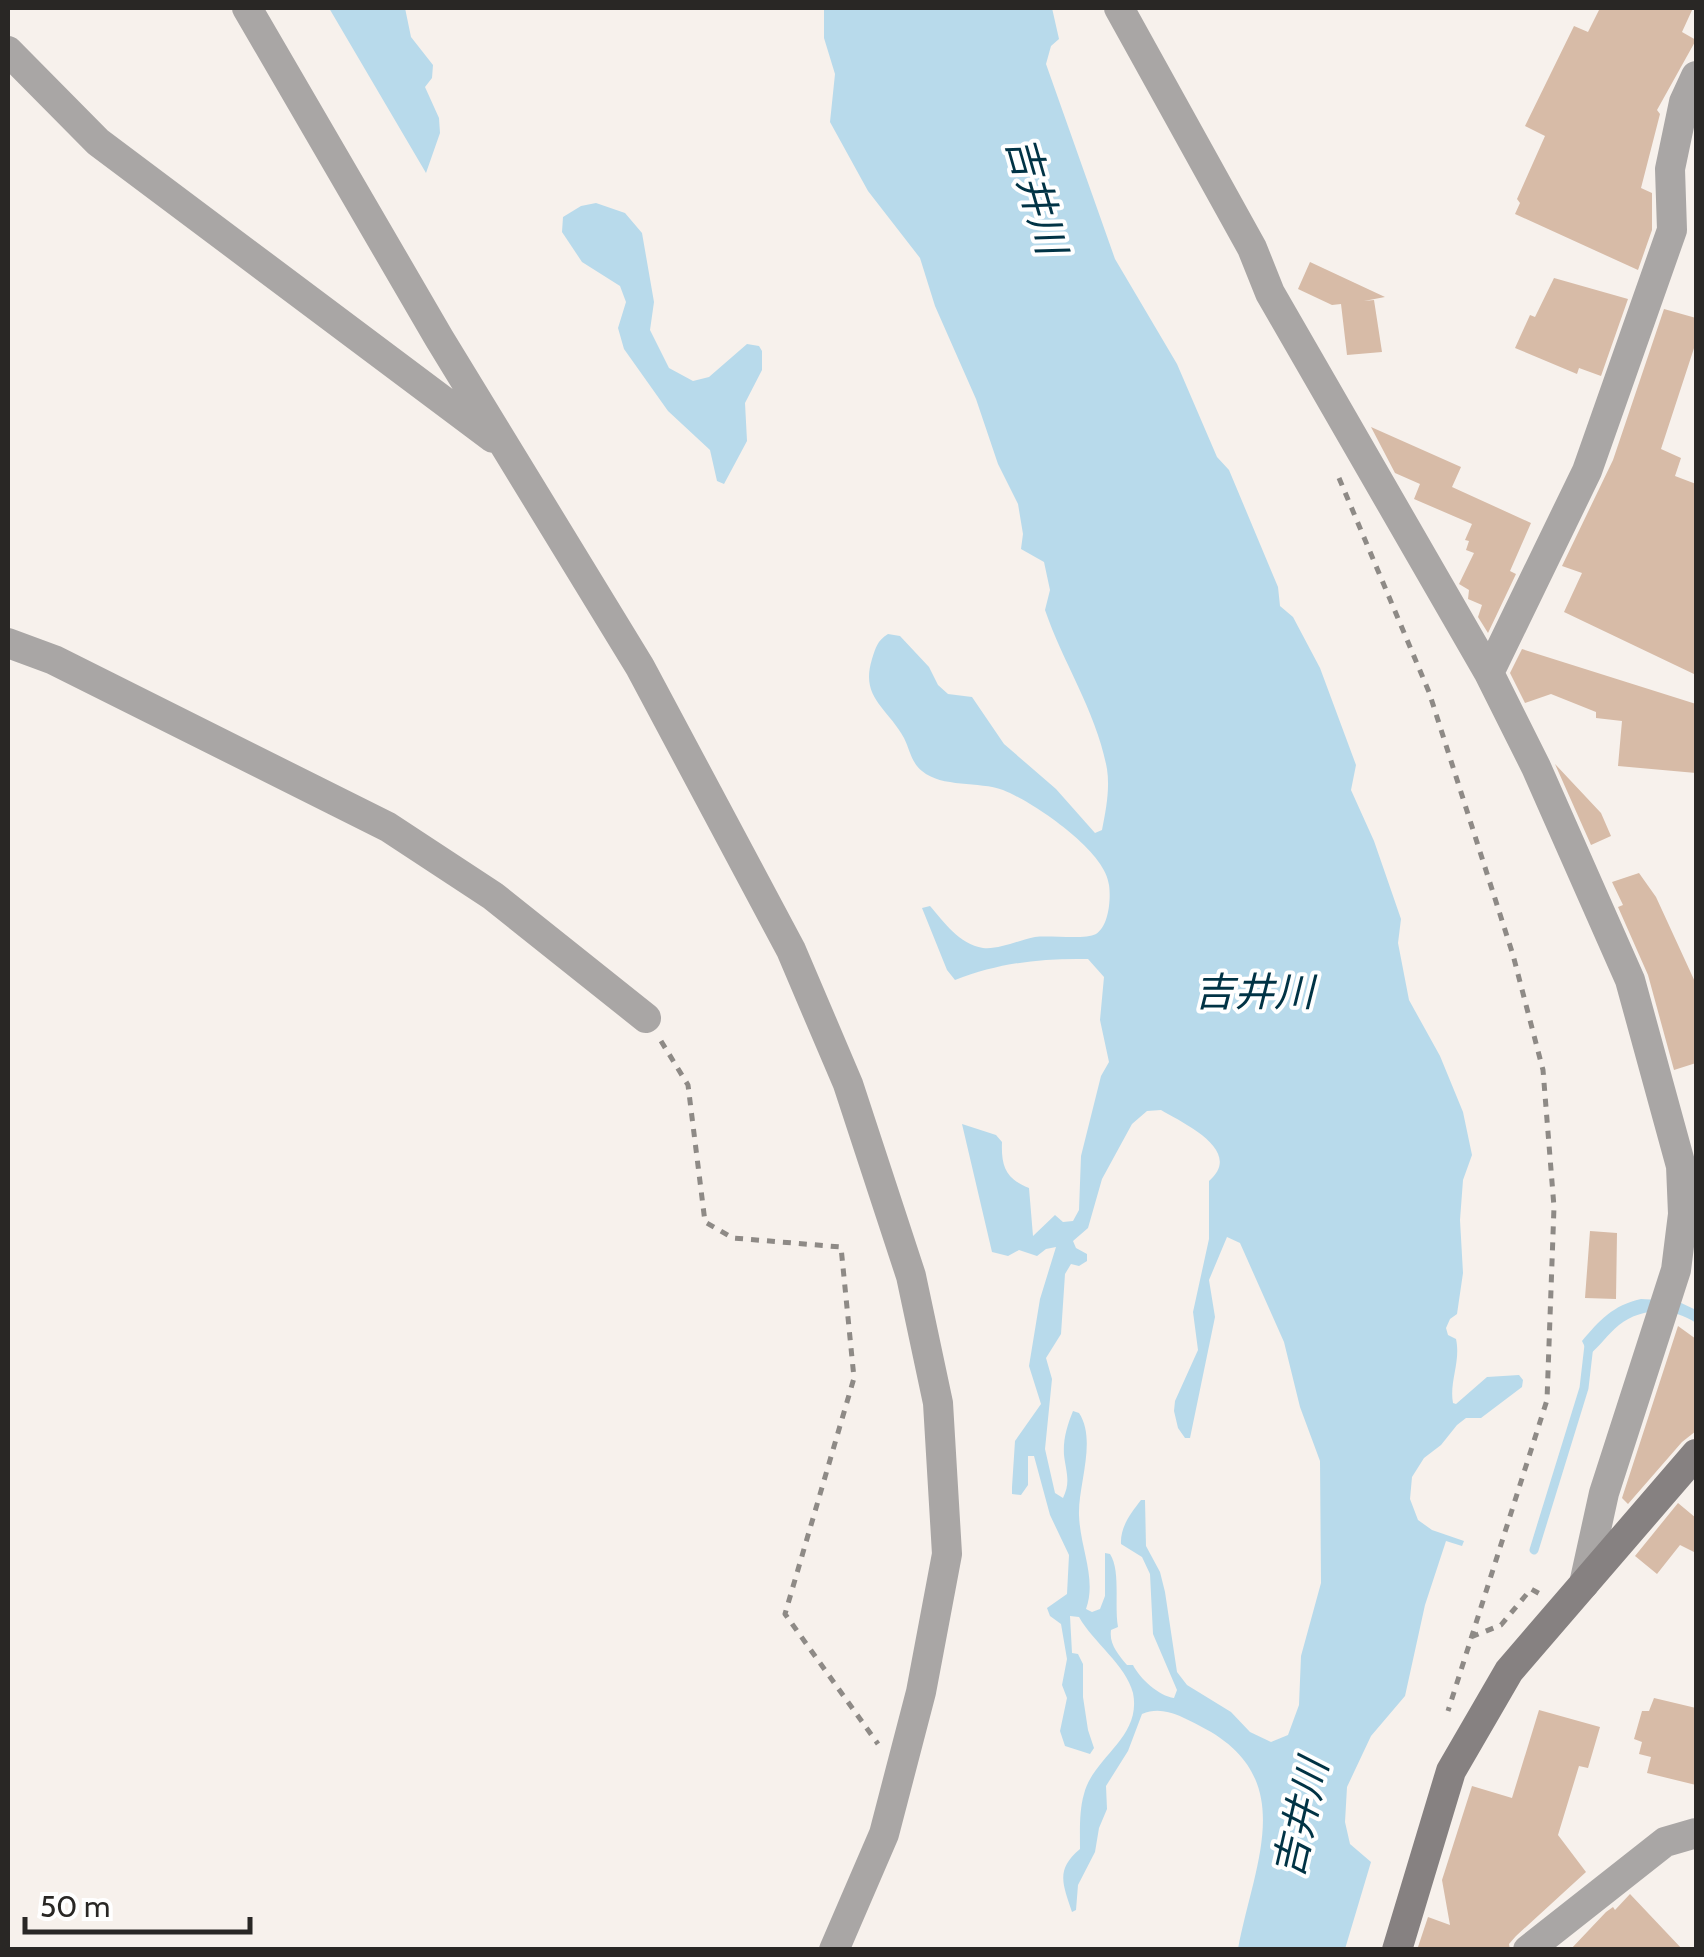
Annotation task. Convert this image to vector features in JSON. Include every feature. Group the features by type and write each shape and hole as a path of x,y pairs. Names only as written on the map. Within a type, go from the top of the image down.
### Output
{"street":[{"path":"247,8 439,338 640,667 792,950 848,1084 910,1276 938,1403 947,1554 921,1692 884,1834 834,1950"},
{"path":"1119,8 1252,248 1270,293 1490,674 1536,767 1630,980 1680,1166 1684,1214 1676,1270 1604,1493 1584,1584"},
{"path":"8,51 98,142 507,448"},
{"path":"1490,674 1587,471 1672,230 1670,169 1684,102 1696,76"},
{"path":"8,643 54,660 388,827 493,896 646,1018"},
{"path":"1396,1950 1452,1771 1509,1671 1696,1454"},
{"path":"1528,1950 1665,1842 1696,1833"}],"path":[{"path":"1334,464 1429,692 1513,955 1543,1070 1554,1208 1548,1400 1448,1711"},
{"path":"646,1018 688,1085 704,1222 732,1238 841,1246 854,1378 785,1614 900,1774"}],"water":[{"path":"329,8 405,8 411,37 433,65 432,78 425,87 439,118 440,133 426,173"},
{"name":"吉井川","path":"824,8 1052,8 1059,39 1051,46 1046,64 1115,259 1177,364 1217,457 1229,470 1278,587 1280,606 1293,617 1320,668 1356,765 1351,790 1374,841 1401,919 1398,943 1409,1000 1440,1056 1463,1112 1472,1155 1463,1180 1463,1273 1457,1314 1446,1328 1448,1335 1456,1339 1457,1347 1453,1403 1487,1377 1519,1375 1523,1380 1522,1387 1481,1418 1466,1418 1457,1425 1424,1458 1412,1477 1410,1499 1418,1520 1432,1530 1464,1541 1462,1546 1446,1541 1425,1605 1405,1696 1371,1736 1347,1787 1345,1822 1350,1844 1371,1862 1345,1949 1238,1949 1260,1854 1261,1796 1251,1770 1231,1747 1200,1726 1165,1711 1142,1714 1128,1751 1106,1786 1107,1809 1095,1852 1078,1885 1076,1910 1072,1912 1066,1893 1064,1871 1080,1849 1084,1794 1130,1723 1133,1693 1124,1673 1079,1617 1070,1616 1072,1653 1078,1654 1083,1664 1083,1697 1094,1748 1090,1754 1065,1746 1060,1731 1067,1698 1062,1685 1067,1659 1061,1624 1050,1616 1047,1608 1067,1594 1069,1555 1050,1515 1034,1456 1028,1456 1028,1485 1021,1495 1012,1494 1015,1441 1041,1404 1029,1366 1040,1299 1056,1247 1037,1256 1019,1250 1008,1256 992,1252 962,1124 996,1135 1002,1142 1006,1171 1029,1188 1033,1236 1055,1215 1063,1222 1073,1221 1079,1210 1081,1156 1101,1076 1109,1062 1100,1020 1104,977 1088,959 1071,959 1004,966 955,980 947,970 922,908 930,906 959,937 983,948 1035,937 1084,937 1096,934 1104,925 1109,885 1105,872 1082,843 1032,805 1003,790 940,780 918,767 904,738 872,693 869,672 877,645 888,634 900,636 948,694 972,697 1004,744 1056,789 1095,833 1102,830 1107,769 1096,728 1045,610 1050,590 1044,562 1021,549 1018,504 935,306 920,258 868,191 830,122 835,74 824,38","holes":["1161,1110 1207,1140 1220,1159 1218,1170 1209,1181 1209,1239 1193,1312 1198,1350 1175,1401 1178,1428 1185,1438 1190,1438 1215,1317 1209,1280 1227,1237 1240,1243 1284,1342 1300,1407 1320,1461 1321,1583 1301,1656 1299,1705 1288,1735 1271,1742 1250,1732 1231,1712 1187,1685 1177,1672 1165,1592 1160,1572 1146,1546 1145,1500 1127,1520 1121,1544 1142,1557 1150,1574 1153,1634 1177,1690 1174,1698 1150,1686 1133,1665 1127,1665 1120,1657 1111,1635 1111,1630 1118,1627 1115,1569 1110,1554 1105,1553 1105,1596 1100,1609 1086,1609 1090,1586 1079,1515 1086,1436 1079,1413 1073,1411 1067,1427 1067,1482 1063,1498 1055,1493 1045,1449 1052,1379 1046,1358 1061,1334 1065,1274 1071,1264 1079,1266 1087,1261 1087,1254 1076,1248 1073,1241 1088,1228 1102,1179 1132,1124 1147,1111"]},
{"path":"596,203 625,213 642,233 654,302 650,330 669,368 693,381 709,377 747,344 759,346 762,351 762,370 745,403 747,441 724,484 717,481 710,450 668,411 624,349 618,328 626,302 620,286 582,262 562,232 563,217 581,206"},
{"path":"1641,1299 1677,1301 1696,1310 1696,1323 1677,1314 1647,1312 1619,1325 1589,1355 1582,1341 1594,1327 1615,1310"}],"building":[{"path":"1600,8 1693,8 1682,32 1696,40 1657,110 1660,114 1641,188 1652,193 1652,230 1638,270 1515,214 1520,203 1517,199 1545,136 1525,126 1574,26 1588,32"},
{"path":"1310,262 1385,297 1364,301 1374,300 1382,352 1347,355 1341,304 1332,305 1298,289"},
{"path":"1554,278 1628,299 1601,376 1579,368 1577,374 1515,348"},
{"path":"1664,309 1696,318 1696,342 1661,449 1681,458 1675,476 1696,484 1696,675 1564,612 1582,573 1562,566 1613,460"},
{"path":"1371,427 1461,467 1452,487 1531,523 1510,571 1516,574 1488,633 1478,617 1482,605 1468,599 1469,590 1459,584 1474,553 1466,550 1469,541 1465,540 1472,524 1414,499 1420,484 1395,473"},
{"path":"1522,649 1696,704 1696,773 1618,766 1622,721 1596,718 1596,712 1551,694 1525,703 1510,673"},
{"path":"1555,764 1601,813 1611,836 1591,845"},
{"path":"1639,873 1656,897 1696,984 1696,1063 1674,1070 1648,975 1618,907 1623,905 1612,882"},
{"path":"1590,1231 1617,1233 1616,1299 1585,1298"},
{"path":"1678,1326 1696,1339 1696,1431 1628,1504 1622,1498"},
{"path":"1678,1503 1696,1518 1696,1553 1680,1545 1657,1574 1635,1556"},
{"path":"1654,1698 1696,1708 1696,1785 1647,1773 1651,1757 1639,1754 1642,1742 1634,1739 1642,1711 1649,1711"},
{"path":"1539,1710 1600,1727 1588,1768 1579,1766 1558,1835 1586,1872 1516,1936 1509,1944 1510,1950 1417,1950 1428,1917 1450,1925 1442,1880 1472,1786 1512,1798"},
{"path":"1630,1894 1683,1950 1570,1950 1606,1912 1613,1907 1615,1910"}],"waterway":[{"path":"1534,1550 1584,1388 1589,1345"}]}
